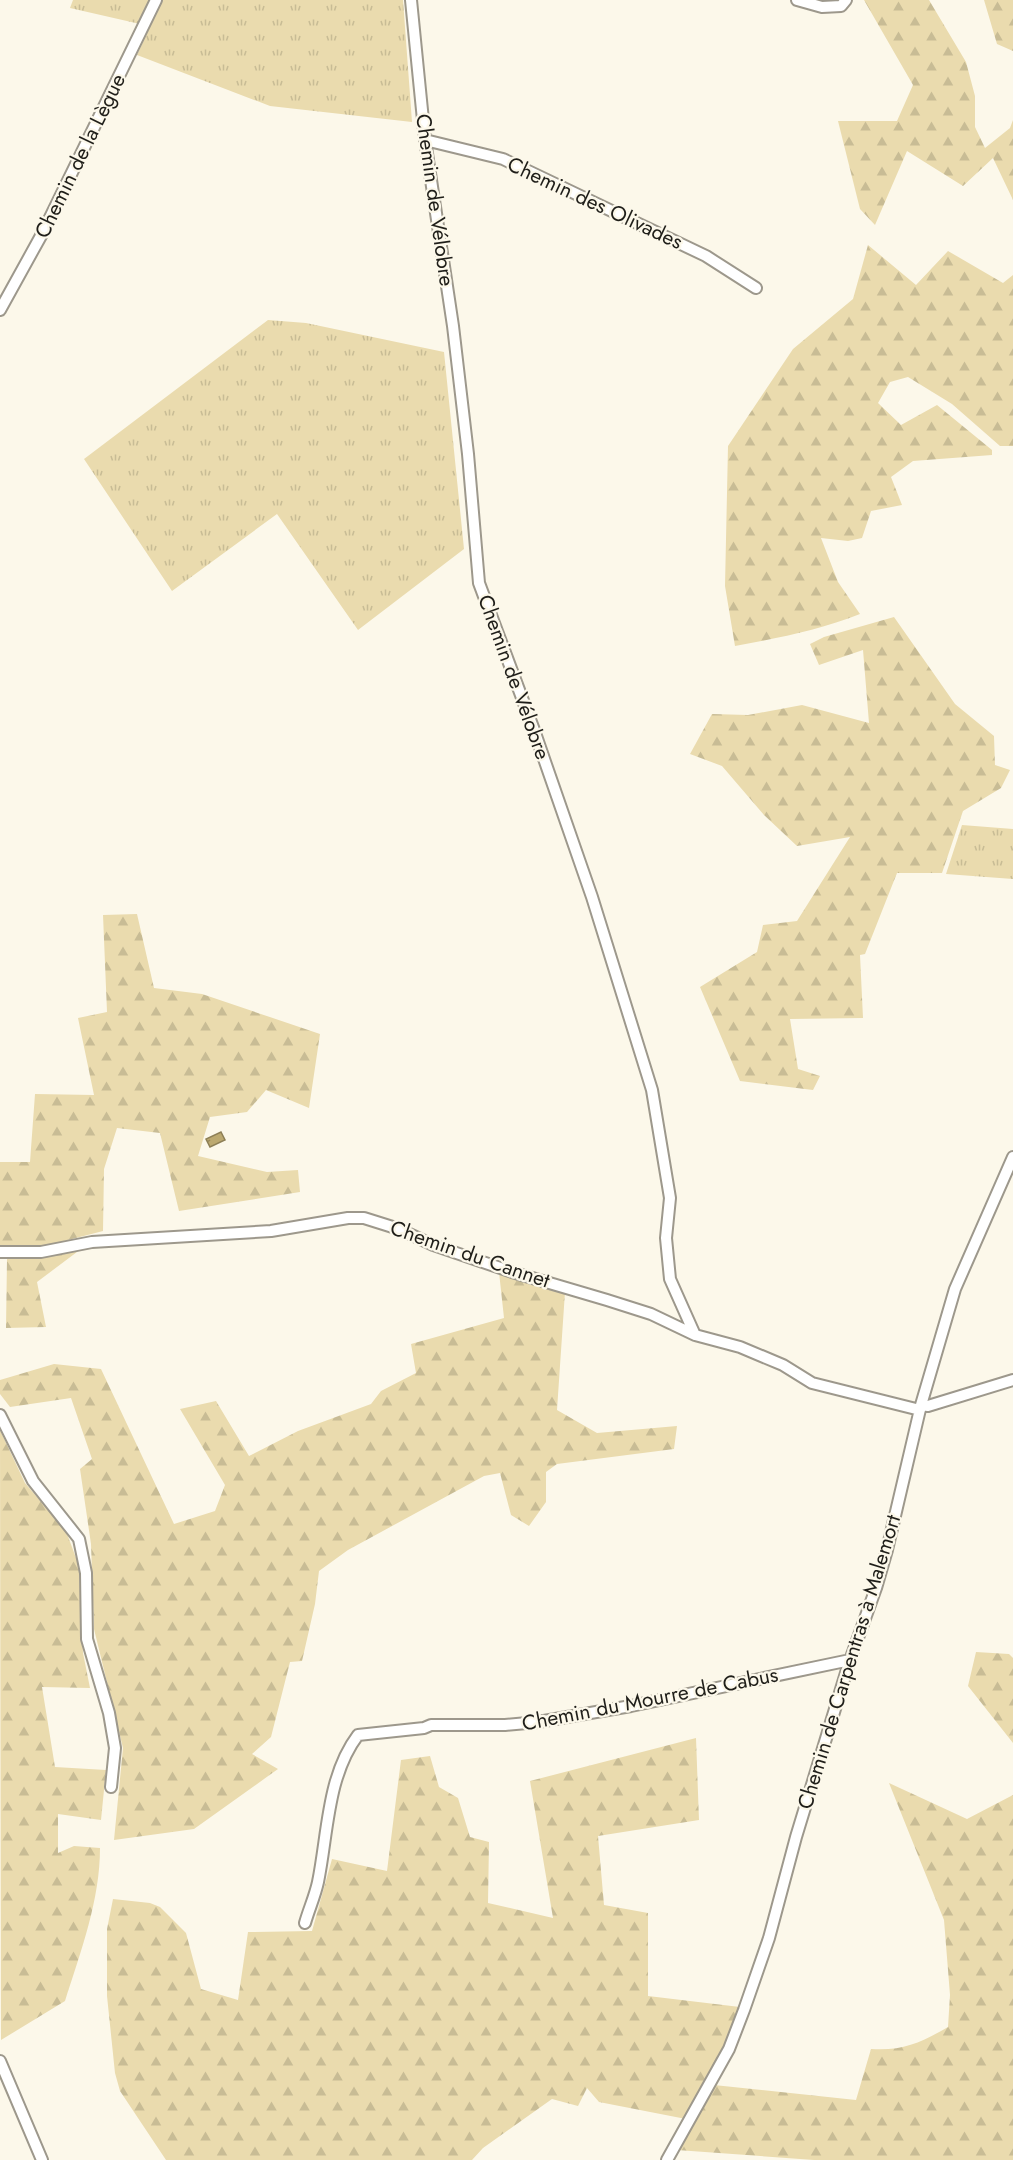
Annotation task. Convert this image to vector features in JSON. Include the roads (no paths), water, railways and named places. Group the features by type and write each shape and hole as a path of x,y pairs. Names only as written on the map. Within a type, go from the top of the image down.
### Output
{"street":[{"name":"Chemin de la Lègue","path":"0,310 42,234 156,0"},
{"name":"Chemin de Vélobre","path":"411,0 425,140 453,326 468,454 479,583 534,730 592,897 652,1090 670,1198 666,1238 670,1279 695,1335"},
{"path":"797,0 822,7 841,6 846,0"},
{"name":"Chemin des Olivades","path":"425,140 503,159 706,256 756,288"},
{"name":"Chemin de Carpentras à Malemort","path":"668,2160 729,2049 769,1938 796,1836 850,1660 887,1550 921,1407 955,1289 1013,1157"},
{"name":"Chemin du Cannet","path":"0,1252 42,1252 92,1242 271,1231 321,1222 364,1218 399,1229 444,1249 651,1314 695,1335 740,1347 783,1365 812,1383 921,1407"},
{"path":"921,1407 1013,1380"},
{"path":"0,1415 33,1480 79,1539 86,1573 87,1639 109,1713 115,1748 111,1787"},
{"name":"Chemin du Mourre de Cabus","path":"305,1923 317,1883 338,1769 358,1735 424,1728 431,1725 522,1725 632,1706 850,1660"},
{"path":"0,2061 42,2160"}],"water":[{"path":"221,1132 225,1140 210,1147 206,1139"}]}
